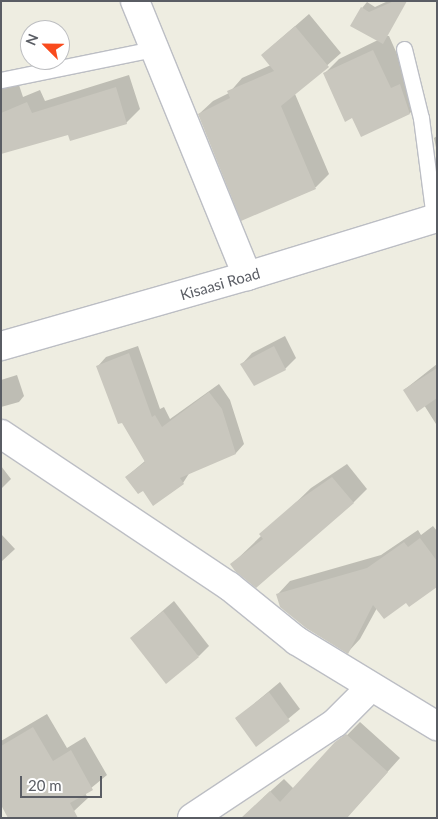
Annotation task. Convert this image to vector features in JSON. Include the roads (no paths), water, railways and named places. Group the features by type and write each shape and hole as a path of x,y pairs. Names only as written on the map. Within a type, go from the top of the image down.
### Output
{"street":[{"path":"135,1 247,276"},
{"name":"Kisaasi Road","path":"1,346 247,276 435,218"},
{"path":"1,434 229,586 297,641 437,726"},
{"path":"192,818 335,723 371,687"}],"lane":[{"path":"1,80 154,49"},
{"path":"404,49 421,118 435,218"}]}
